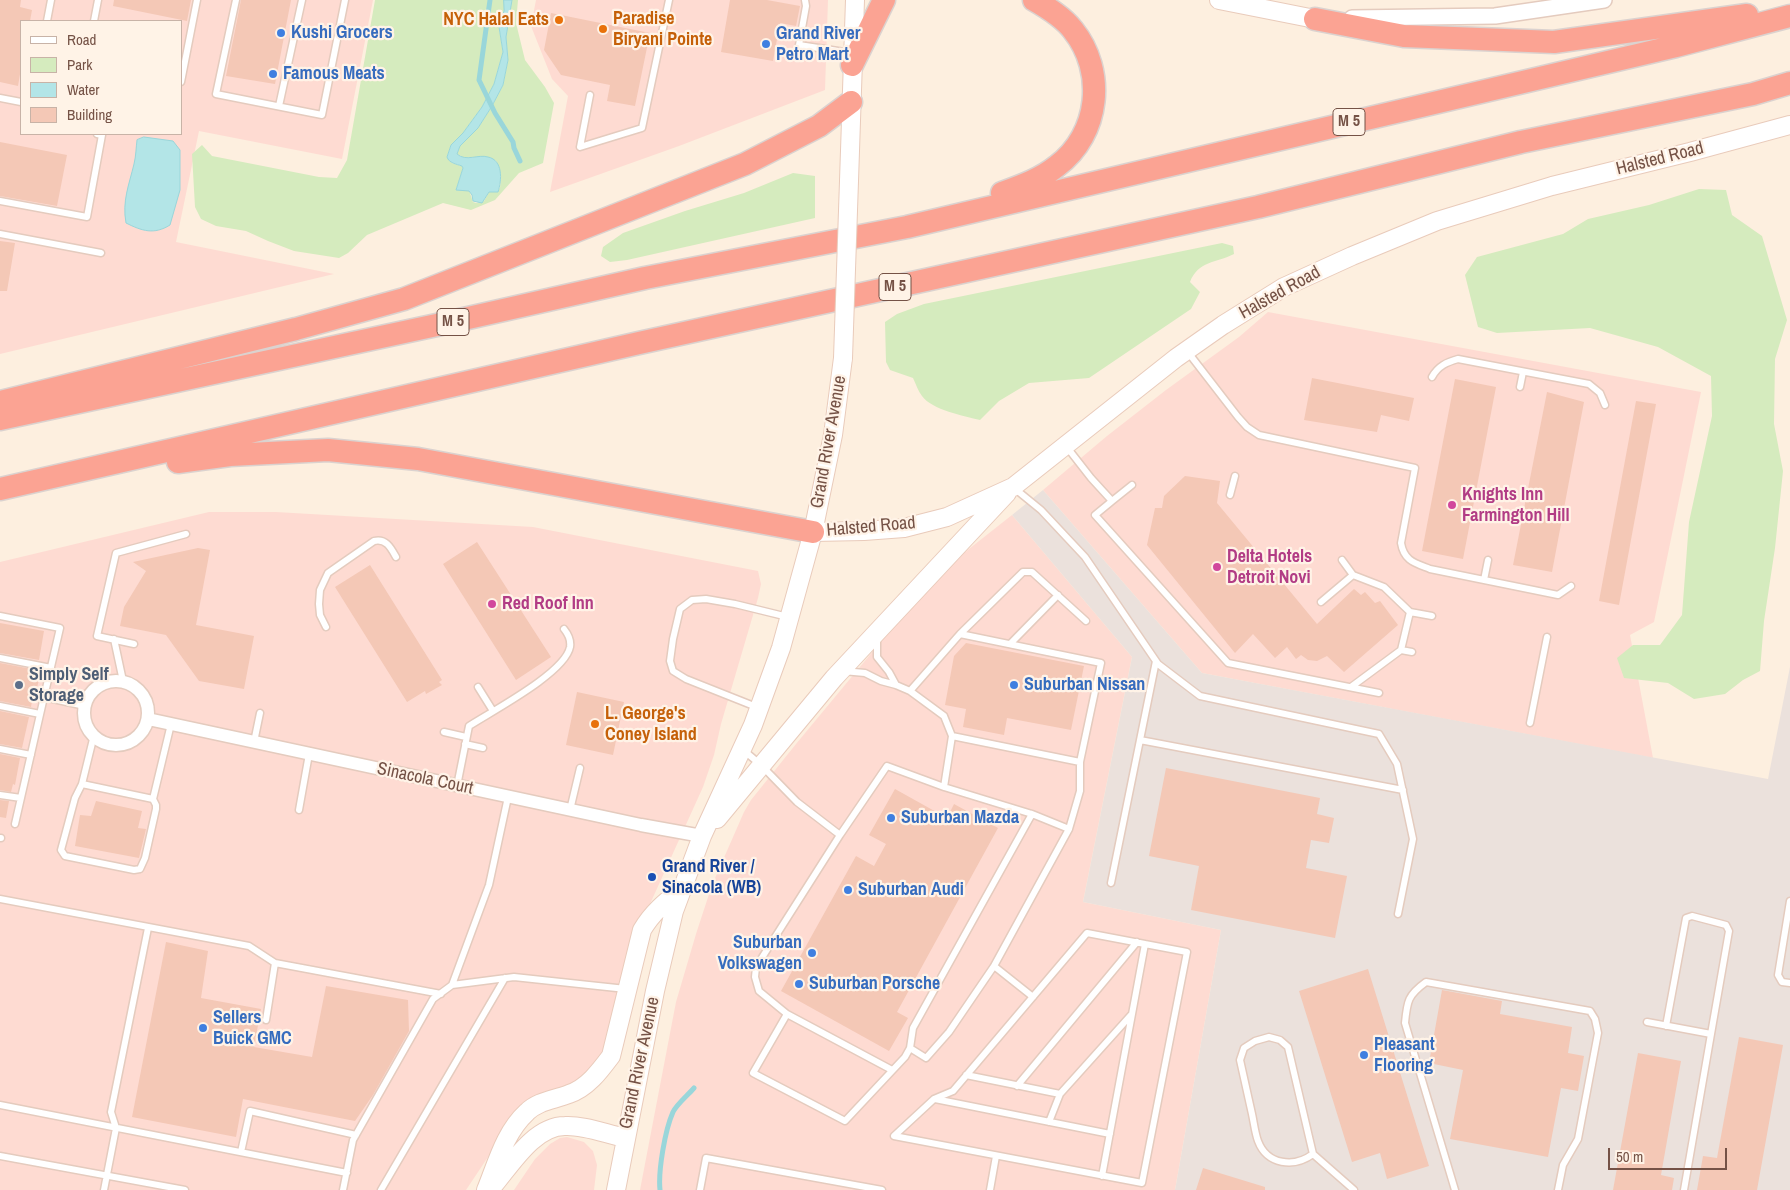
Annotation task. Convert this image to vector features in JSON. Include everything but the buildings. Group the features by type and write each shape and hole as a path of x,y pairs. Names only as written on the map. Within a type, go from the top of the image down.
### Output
{"highway":[{"path":"853,59 884,0"},
{"path":"907,227 1041,177 1058,166 1079,143 1090,118 1094,103 1093,72 1088,56 1072,29 1060,16 1034,0"},
{"path":"1315,19 1404,36 1554,42 1790,8"},
{"name":"M 5","path":"0,419 645,278 907,227 1676,46 1790,16"},
{"name":"M 5","path":"0,489 639,343 1258,207 1521,142 1753,94 1790,83"},
{"path":"0,402 296,329 404,299 745,164 819,126 851,102"},
{"path":"0,495 183,461 230,455 328,450 418,459 813,532"}],"main road":[{"name":"Grand River Avenue","path":"488,1190 537,1136 550,1128 574,1127 626,1138 655,991 674,911 702,836 742,749 781,648 813,532 833,435 843,358 855,0"},
{"path":"1219,0 1315,19"},
{"name":"Halsted Road","path":"813,532 904,528 947,517 1013,487 1187,350 1223,325 1284,287 1352,256 1437,221 1552,186 1790,125"},
{"path":"702,836 841,671 1013,487"},
{"name":"Grand River Avenue","path":"488,1190 507,1138 527,1112 542,1102 570,1094 582,1088 599,1073 611,1056 642,930 659,907 681,890"},
{"path":"616,1190 626,1138"}],"street":[{"path":"1315,19 1495,16 1604,0"},
{"path":"110,681 123,681 134,686 143,695 148,706 148,719 143,730 134,739 122,744 110,744 98,739 90,730 85,719 85,706 90,695 98,686 110,681"},
{"name":"Sinacola Court","path":"148,719 508,797 702,836"}],"lane":[{"path":"47,20 51,0"},
{"path":"94,20 98,0"},
{"path":"182,77 197,0"},
{"path":"236,0 216,94 322,115 345,0"},
{"path":"279,106 302,0"},
{"path":"590,95 580,147 642,128 669,0"},
{"path":"805,0 806,6 799,45 853,59"},
{"path":"0,98 20,102"},
{"path":"0,201 87,217 102,135"},
{"path":"0,234 101,253"},
{"path":"1187,350 1238,417 1247,427 1259,435 1415,468 1400,543 1402,553 1413,563 1430,569 1558,595 1571,586"},
{"path":"1432,377 1434,371 1445,363 1458,359 1589,384 1600,394 1605,406"},
{"path":"1520,387 1523,372"},
{"path":"1065,445 1112,501"},
{"path":"1230,495 1235,476"},
{"path":"1132,485 1095,515 1228,663 1379,693"},
{"path":"1013,487 1041,510 1085,557 1156,661 1200,696 1379,734 1397,764 1413,839 1398,914"},
{"path":"134,644 97,636 116,553 186,534"},
{"path":"326,627 320,615 319,604 320,590 328,573 374,541 380,539 388,543 396,557"},
{"path":"1342,560 1353,575 1384,587 1410,612 1432,616"},
{"path":"1484,580 1488,560"},
{"path":"910,691 960,634 1023,572 1032,572 1086,621"},
{"path":"1321,602 1353,575"},
{"path":"1010,644 1058,595"},
{"path":"759,708 686,679 673,671 670,661 680,610 692,600 706,599 735,604 789,618"},
{"path":"1350,687 1401,650 1410,612"},
{"path":"0,616 60,628 15,824"},
{"path":"457,786 469,726 549,675 565,658 570,646 568,635 564,629"},
{"path":"876,633 877,657 896,684"},
{"path":"910,1048 926,1058 949,1032 994,966 1069,829 1080,791 1080,762 1101,663 960,634"},
{"path":"1530,722 1547,637"},
{"path":"114,640 123,681"},
{"path":"1401,650 1412,652"},
{"path":"0,658 51,668"},
{"path":"1111,883 1156,661"},
{"path":"841,671 865,673 881,681 896,684 910,691 944,716 952,736 944,787"},
{"path":"478,687 493,711"},
{"path":"44,697 85,706"},
{"path":"0,706 40,714"},
{"path":"254,742 260,713"},
{"path":"94,735 82,784 75,798 61,850 65,856 134,870 142,867 156,809 153,799 171,724"},
{"path":"444,732 466,737"},
{"path":"952,736 1080,762"},
{"path":"1140,740 1402,790"},
{"path":"465,744 482,748"},
{"path":"0,749 31,755"},
{"path":"742,749 761,765 797,802 840,835"},
{"path":"299,810 309,754"},
{"path":"892,1070 786,1014 759,991 755,977 756,967 840,835 887,766 944,787 1032,814 1069,829"},
{"path":"570,810 580,768"},
{"path":"82,784 153,799"},
{"path":"0,794 21,798"},
{"path":"343,1190 353,1140 433,999 452,985 489,885 508,797"},
{"path":"786,1014 753,1073 845,1121 910,1048 913,1028 1032,814"},
{"path":"0,898 249,946 276,963 441,994"},
{"path":"1790,901 1778,975 1782,982 1790,983"},
{"path":"1666,1026 1686,918 1692,916 1726,925 1729,931 1684,1190"},
{"path":"104,1190 116,1128 111,1112 148,928"},
{"path":"1087,933 1137,942 1187,952 1142,1183 894,1136 934,1098 953,1091 1087,933"},
{"path":"1017,1086 1137,942"},
{"path":"1102,1176 1144,944"},
{"path":"266,1020 276,963"},
{"path":"994,966 1033,997"},
{"path":"452,985 505,978 522,978 627,990"},
{"path":"381,1190 505,978"},
{"path":"1454,1190 1405,1023 1406,1008 1413,991 1426,982 1590,1011 1595,1019 1598,1033 1578,1138 1563,1165 1558,1190"},
{"path":"1049,1122 1060,1094 1132,1013"},
{"path":"1647,1022 1710,1034"},
{"path":"1313,1154 1304,1160 1291,1164 1276,1161 1265,1153 1258,1141 1240,1060 1244,1048 1255,1041 1269,1037 1280,1040 1288,1047 1313,1154 1354,1190"},
{"path":"966,1075 1060,1094"},
{"path":"934,1098 1110,1134"},
{"path":"0,1105 347,1173"},
{"path":"241,1152 250,1111 356,1135"},
{"path":"0,1156 185,1190"},
{"path":"990,1190 996,1156"},
{"path":"700,1190 706,1158 882,1190"}],"shaded area":[{"path":"0,0 373,0 342,159 199,131 176,242 334,274 0,354"},
{"path":"536,0 828,0 825,90 679,146 550,192 568,96 552,79 531,26"},
{"path":"1268,312 1701,392 1654,622 1630,635 1653,758 1202,673 1043,490 1107,436 1239,337"},
{"path":"1043,490 1202,673 1768,779 1790,667 1790,1190 1175,1190 1221,930 1083,902 1132,657 1012,515"},
{"path":"209,512 276,512 533,527 758,571 761,584 758,598 721,724 714,755 703,787 640,926 607,1048 594,1072 512,1121 466,1190 0,1190 0,562"},
{"path":"1012,515 1132,657 1083,902 1221,930 1175,1190 640,1190 676,1002 712,885 744,812 751,800 796,744 898,621 955,560"},
{"path":"567,1137 584,1142 593,1151 597,1165 594,1190 514,1190 535,1159 550,1144 560,1138"}],"green space":[{"path":"375,0 504,0 504,11 499,27 503,52 494,84 482,107 463,133 451,145 447,157 452,163 463,168 456,190 469,190 473,202 476,203 484,201 489,192 495,192 500,188 498,164 496,161 473,157 464,158 457,154 460,146 478,128 503,85 508,60 506,37 512,0 518,0 516,23 525,60 554,103 543,163 519,173 495,200 471,210 443,203 367,235 348,253 339,258 294,251 246,231 216,226 201,219 195,207 192,154 202,145 212,156 319,177 337,178 347,160"},
{"path":"793,173 815,176 815,218 627,260 610,262 601,256 603,247 623,233 744,193"},
{"path":"1699,189 1726,190 1732,215 1762,236 1787,320 1775,359 1774,424 1783,471 1775,548 1764,621 1760,671 1743,680 1725,694 1694,699 1668,683 1624,678 1617,658 1633,645 1660,645 1682,615 1689,522 1712,416 1711,376 1658,347 1590,328 1497,333 1478,327 1465,275 1477,257 1563,234 1588,219 1649,205"},
{"path":"1222,243 1233,246 1234,254 1203,266 1193,275 1190,282 1200,292 1191,309 1089,378 1029,383 999,401 980,420 949,412 933,405 922,396 913,378 890,370 886,362 885,322 897,314 924,304"}],"water":[{"path":"504,0 512,0 506,37 508,60 503,85 478,128 460,146 457,154 468,158 488,157 493,159 499,166 501,176 498,192 489,192 482,203 473,201 469,191 456,190 463,168 451,162 447,157 451,145 463,133 482,107 494,84 503,52 499,27 504,11"},
{"path":"144,137 173,141 180,150 180,190 170,225 153,231 143,230 126,223 125,215 125,200 135,161 137,140"}],"waterway":[{"path":"490,0 479,80 495,113 513,142 520,161"},
{"path":"660,1190 661,1162 670,1120 677,1106 694,1088"}],"place":[{"name":"NYC Halal Eats","path":"559,20"},
{"name":"Paradise Biryani Pointe","path":"603,29"},
{"name":"Kushi Grocers","path":"281,33"},
{"name":"Grand River Petro Mart","path":"766,44"},
{"name":"Famous Meats","path":"273,74"},
{"name":"Knights Inn Farmington Hill","path":"1452,505"},
{"name":"Delta Hotels Detroit Novi","path":"1217,567"},
{"name":"Red Roof Inn","path":"492,604"},
{"name":"Simply Self Storage","path":"19,685"},
{"name":"Suburban Nissan","path":"1014,685"},
{"name":"L. George's Coney Island","path":"595,724"},
{"name":"Suburban Mazda","path":"891,818"},
{"name":"Grand River / Sinacola (WB)","path":"652,877"},
{"name":"Suburban Audi","path":"848,890"},
{"name":"Suburban Volkswagen","path":"812,953"},
{"name":"Suburban Porsche","path":"799,984"},
{"name":"Sellers Buick GMC","path":"203,1028"},
{"name":"Pleasant Flooring","path":"1364,1055"}]}
